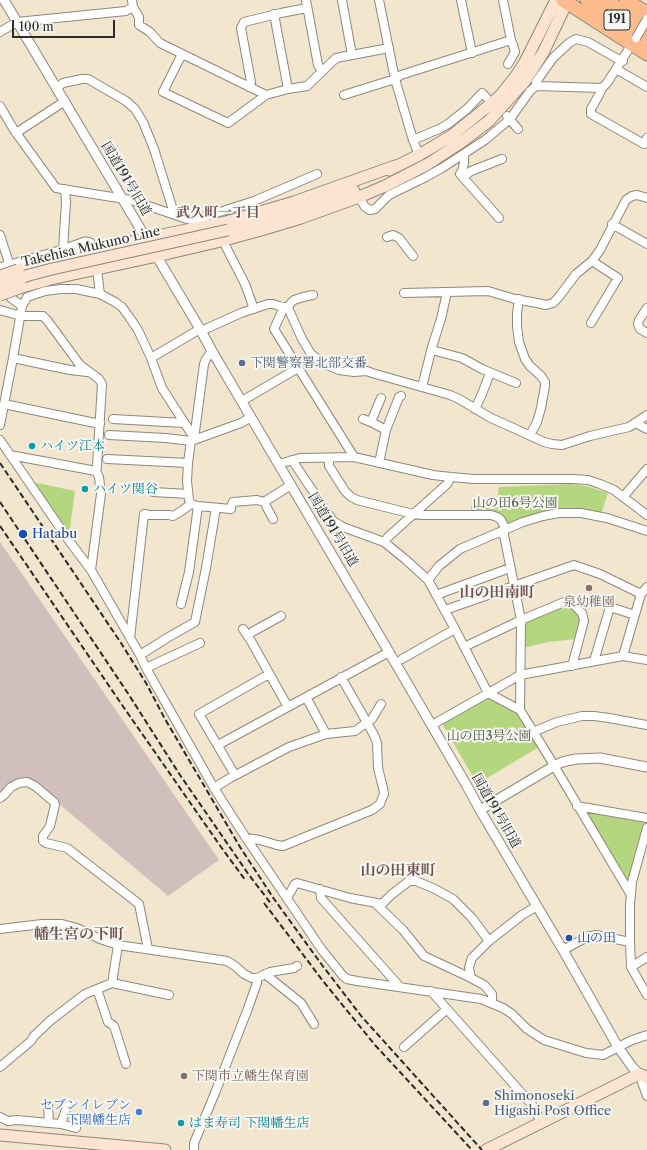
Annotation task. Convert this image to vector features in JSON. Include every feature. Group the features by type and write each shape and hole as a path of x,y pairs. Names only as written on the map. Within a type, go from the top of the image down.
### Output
{"highway":[{"name":"191","path":"586,0 638,41"},
{"name":"191","path":"604,0 647,26"},
{"path":"626,0 647,13"},
{"path":"564,1 638,41 647,54"}],"main road":[{"name":"Takehisa Mukuno Line","path":"0,285 52,269 228,230 327,200 408,169 460,143 489,121 525,81 543,53 564,1"},
{"name":"Takehisa Mukuno Line","path":"327,200 378,177 395,166 419,155 457,132 500,96 516,76 564,1"},
{"path":"0,295 51,279 197,247 301,218 359,197 410,174 460,143"},
{"path":"6,269 147,238 193,224 226,222 294,202 395,166"},
{"path":"487,1150 540,1122 643,1076"},
{"path":"0,1135 166,1150"}],"street":[{"name":"国道191号旧道","path":"4,0 201,330 563,950 618,1047 633,1068 643,1076"},
{"path":"342,0 352,55"},
{"path":"379,0 395,79 419,155"},
{"path":"461,0 472,53"},
{"path":"503,0 515,52 508,64"},
{"path":"0,32 17,22 126,11 133,3 139,17 140,26 150,32 160,43 266,95"},
{"path":"249,86 251,82 241,28 244,22 306,4 318,65 322,71"},
{"path":"274,14 288,89"},
{"path":"646,143 591,114 591,109 602,88 638,41 647,19"},
{"path":"359,197 365,207 370,210 376,209 389,195 426,177 485,140 536,86 536,82 553,58 576,39 588,42 616,58 623,60"},
{"path":"344,95 511,40"},
{"path":"182,54 163,92 228,123 266,95 307,86 336,58 389,48"},
{"path":"616,69 647,86"},
{"path":"56,88 63,83 88,79 126,101 135,109 143,122 154,148 173,214"},
{"path":"536,86 602,88"},
{"path":"414,140 448,124 468,109 482,93 486,97"},
{"path":"16,133 65,101"},
{"path":"0,106 16,133 56,188 131,200 173,214 193,224 254,201 317,174"},
{"path":"508,117 518,129"},
{"path":"464,154 464,163 460,174 499,218"},
{"path":"463,176 471,171 502,159"},
{"path":"63,250 66,202 65,189"},
{"path":"404,294 488,291 546,305 553,303 576,274 592,261 600,250 612,224 626,200 632,196 647,198"},
{"path":"193,224 197,247"},
{"path":"612,224 647,244"},
{"path":"0,235 8,260 6,269 9,294 13,300 22,306"},
{"path":"387,237 393,235 399,238 413,256"},
{"path":"6,269 85,242 90,243 99,256 108,263 114,265"},
{"path":"225,245 245,284 254,309"},
{"path":"591,323 618,278 592,261"},
{"path":"97,269 100,294"},
{"path":"0,425 22,306 27,297 45,291 76,289 100,294 115,302 130,318 138,330 151,358 162,388 193,438"},
{"path":"422,387 447,292"},
{"path":"313,295 294,300 286,308 274,330 354,458"},
{"path":"519,299 517,313 519,342 525,359 545,382 541,408 537,422 530,435"},
{"path":"151,358 201,330 240,313 268,304 274,304 286,308 308,350 320,360 339,370 354,372 367,371 450,395 491,418 544,442 562,444 629,427 647,415"},
{"path":"647,308 638,324 640,328 647,333"},
{"path":"3,311 20,316 43,316 80,365 88,372 99,378 102,384 96,471 99,477 101,494 91,570"},
{"path":"432,350 462,358 516,383"},
{"path":"181,604 189,572 195,505 188,494 188,463 204,364 212,351"},
{"path":"13,358 70,370 88,372"},
{"path":"242,401 298,368"},
{"path":"475,409 490,372"},
{"path":"379,463 386,430 399,397 401,396"},
{"path":"381,398 367,420 386,430"},
{"path":"4,404 100,424"},
{"path":"109,435 193,438 228,428 251,417"},
{"path":"113,419 184,423"},
{"path":"635,423 647,429"},
{"path":"0,440 71,544 91,570 214,788 321,950 343,976 358,981 481,999 504,1008 536,1036 550,1042 603,1056 630,1041 647,1035"},
{"path":"10,455 96,471"},
{"path":"106,458 188,463"},
{"path":"279,464 300,458 354,458 451,477 474,479 588,480 608,487 647,515"},
{"path":"329,458 330,466 345,491 357,500 413,514 491,515 501,520 504,526 510,568 521,620 520,710 631,896"},
{"path":"292,460 333,521 343,527 384,542 428,580 488,693 520,710"},
{"path":"623,497 647,469"},
{"path":"384,542 447,484 451,477"},
{"path":"264,502 291,485"},
{"path":"153,492 188,494"},
{"path":"130,638 144,514 173,516 195,505 216,508 231,508 233,502 240,500 257,500 264,502 273,519"},
{"path":"140,655 195,622 216,508"},
{"path":"428,580 439,566 460,549 524,522 543,516 559,513 580,513 607,518 647,531"},
{"path":"444,610 574,566 600,574 641,594"},
{"path":"436,595 510,568"},
{"path":"622,656 641,594 647,587"},
{"path":"464,647 521,620 564,602 574,605 582,613 584,621 572,666"},
{"path":"594,661 610,607 635,615"},
{"path":"248,636 252,632 281,616"},
{"path":"243,629 288,707"},
{"path":"402,659 455,629"},
{"path":"146,668 200,643"},
{"path":"218,745 389,652"},
{"path":"432,725 520,675 622,656 647,660"},
{"path":"235,775 199,714 270,674"},
{"path":"246,838 283,846 372,810 380,804 384,794 378,763 377,743 341,677"},
{"path":"306,697 326,734"},
{"path":"214,788 282,750 326,734 355,731 367,724 372,719 381,704"},
{"path":"533,732 566,719 582,716 602,717 647,725"},
{"path":"480,810 562,762 576,759 600,758 647,767"},
{"path":"0,798 11,787 19,783 27,782 35,786 54,802 55,805 50,826 44,836 43,841 67,848 139,904 148,949"},
{"path":"577,806 647,818"},
{"path":"647,828 632,882 630,942 631,967 647,995"},
{"path":"287,898 297,883 350,898 382,904 391,895 409,882 416,881 453,899 472,918 490,941"},
{"path":"320,889 321,898 400,987"},
{"path":"375,903 403,930 424,956 479,982 489,989 492,994 492,1003"},
{"path":"471,978 469,972 472,958 522,915 537,906"},
{"path":"0,930 42,924 62,924 78,928 100,939 118,945 227,962 252,978 257,978 270,972 294,968 297,966"},
{"path":"563,950 587,937 596,935 630,942"},
{"path":"112,982 118,945"},
{"path":"631,967 647,957"},
{"path":"265,974 301,1003 314,1024"},
{"path":"194,1150 194,1143 247,1011 257,983 257,978"},
{"path":"0,1067 31,1041 34,1036 51,1020 85,994 112,982 169,995"},
{"path":"97,989 108,1022 114,1026 126,1064"},
{"path":"432,991 533,1106 540,1122"},
{"path":"404,1047 447,1009"},
{"path":"643,1076 647,1096"},
{"path":"48,1105 48,1123"},
{"path":"61,1124 67,1106"},
{"path":"0,1117 8,1121 16,1120 61,1124 76,1128"}],"shaded area":[{"path":"0,542 219,860 168,896 57,802 30,782 0,795"}],"green space":[{"path":"33,482 75,491 69,535"},
{"name":"山の田6号公園","path":"571,484 586,486 608,493 601,514 538,514 507,524 471,513 471,506 497,504 499,487"},
{"path":"563,604 576,610 581,620 576,639 548,642 527,647 525,645 525,622"},
{"name":"山の田3号公園","path":"487,697 519,714 539,747 477,784 442,723"},
{"path":"587,810 643,820 645,824 629,881 626,881 585,814"}],"railway":[{"path":"0,463 121,643 146,683 165,719 240,847 274,899 362,1017 482,1150"},
{"path":"0,502 129,695 180,775 249,875 272,905"},
{"path":"0,526 120,702 246,881"},
{"path":"264,903 323,981 375,1045 472,1150"}],"place":[{"name":"下関警察署北部交番","path":"242,363"},
{"name":"ハイツ江本","path":"32,446"},
{"name":"ハイツ関谷","path":"85,489"},
{"name":"Hatabu","path":"23,534"},
{"name":"泉幼稚園","path":"589,588"},
{"name":"山の田","path":"569,938"},
{"name":"下関市立幡生保育園","path":"184,1076"},
{"name":"Shimonoseki Higashi Post Office","path":"486,1103"},
{"name":"セブンイレブン 下関幡生店","path":"139,1112"},
{"name":"はま寿司 下関幡生店","path":"181,1123"}],"district":[{"name":"武久町一丁目","path":"218,213"},
{"name":"山の田南町","path":"497,593"},
{"name":"山の田東町","path":"398,871"},
{"name":"幡生宮の下町","path":"79,935"}]}
